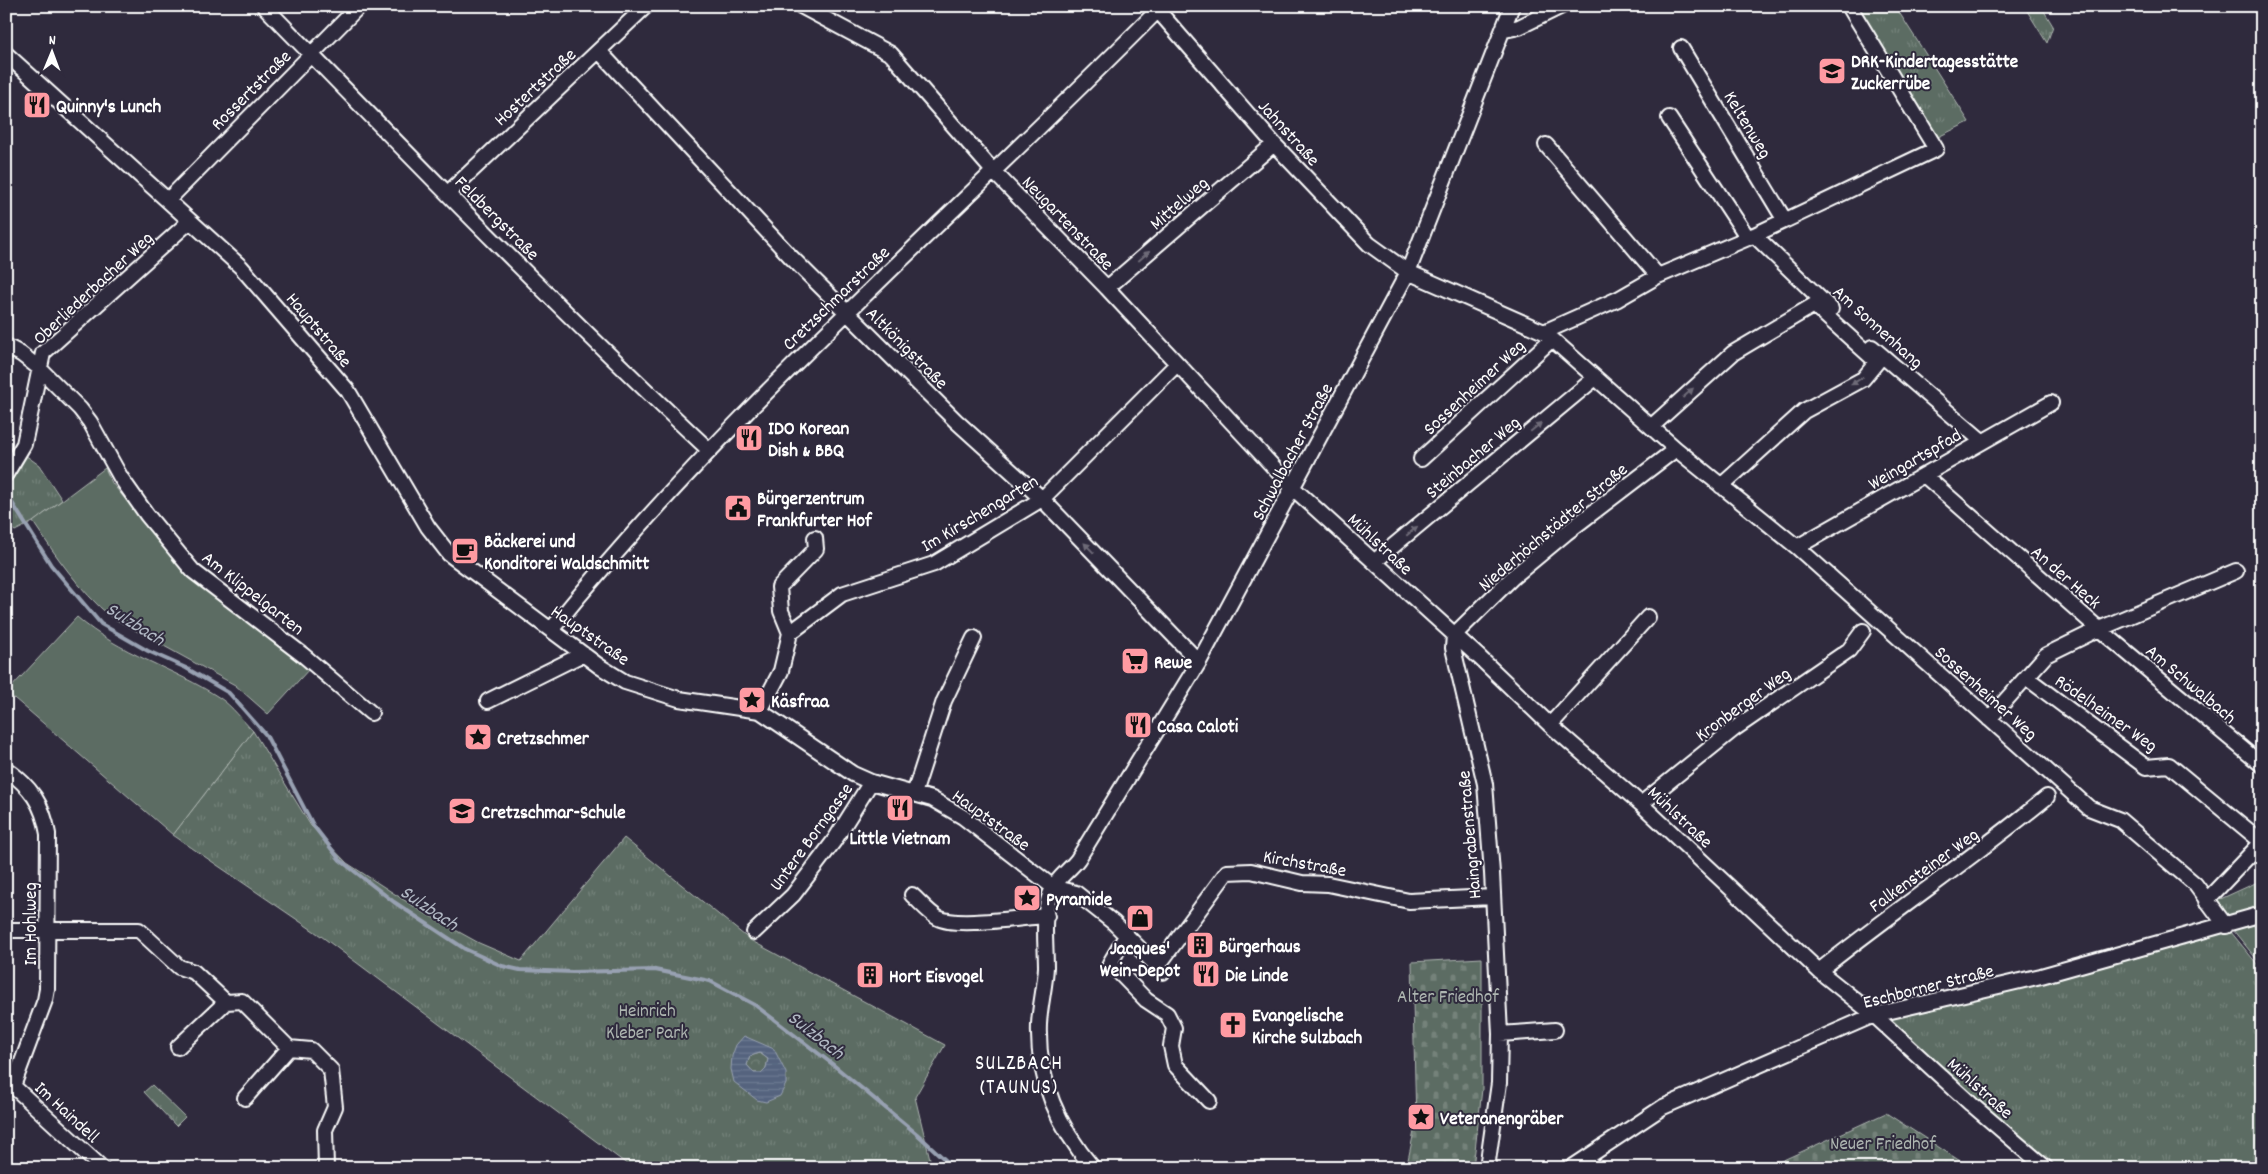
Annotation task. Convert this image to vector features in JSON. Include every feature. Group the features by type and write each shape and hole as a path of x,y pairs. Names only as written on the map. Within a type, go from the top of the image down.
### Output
{"street":[{"name":"Feldbergstraße","path":"264,6 448,193 651,395 709,450"},
{"name":"Rossertstraße","path":"168,200 359,6"},
{"name":"Hostertstraße","path":"448,193 646,6"},
{"name":"Neugartenstraße","path":"801,6 891,54 993,171 1107,288 1294,488"},
{"name":"Schwalbacher Straße","path":"1053,887 1078,859 1199,662 1294,488 1408,272 1505,30 1512,6"},
{"path":"1505,30 1519,27 1562,6"},
{"path":"1547,336 1658,276 1751,237 1784,219 1936,149 1850,6"},
{"name":"Cretzschmarstraße","path":"551,630 636,530 709,450 846,312 993,171 1158,8"},
{"name":"Jahnstraße","path":"1158,8 1274,144 1369,244 1408,272"},
{"name":"Keltenweg","path":"1681,48 1784,219"},
{"name":"Altkönigstraße","path":"599,51 846,312 956,421 1042,499 1199,662"},
{"name":"Hauptstraße","path":"6,54 241,266 348,391 428,527 449,554 599,666 638,687 679,699 760,711 847,770 871,782 932,799 963,817 1053,887"},
{"path":"1669,118 1751,237"},
{"name":"Mittelweg","path":"1107,288 1274,144"},
{"path":"1546,145 1658,276"},
{"name":"Oberliederbacher Weg","path":"7,473 24,444 43,353 190,222"},
{"name":"Am Sonnenhang","path":"1751,237 1858,336 1982,441"},
{"name":"Sossenheimer Weg","path":"1408,272 1547,336 1676,449 1796,547 2089,808 2120,820 2194,884 2226,926"},
{"path":"1652,426 1733,353 1814,305 1877,362 1863,379 1804,411 1721,486"},
{"name":"Sossenheimer Weg","path":"1420,459 1547,336"},
{"name":"Am Klippelgarten","path":"6,346 21,354 39,368 90,422 121,478 193,571 303,655 371,713"},
{"name":"Im Kirschengarten","path":"790,633 842,594 934,564 1042,499 1177,364"},
{"name":"Steinbacher Weg","path":"1374,562 1594,379"},
{"name":"Weingartspfad","path":"1796,547 2051,403"},
{"name":"Niederhöchstädter Straße","path":"1454,636 1513,577 1566,533 1676,449"},
{"name":"An der Heck","path":"1924,475 2099,629 2046,655 1989,718"},
{"name":"Mühlstraße","path":"1294,488 1550,725 1641,804 1819,971 1874,1015 1971,1104 2046,1168"},
{"path":"760,711 781,672 790,633 781,611 779,587 816,549 815,538"},
{"path":"2099,629 2236,571"},
{"path":"1550,725 1648,617"},
{"name":"Am Schwalbach","path":"2099,629 2262,765"},
{"name":"Kronberger Weg","path":"1641,804 1734,729 1849,650 1863,631"},
{"name":"Haingrabenstraße","path":"1454,636 1453,648 1485,784 1500,1034 1499,1083 1487,1168"},
{"path":"914,794 944,701 974,638"},
{"path":"488,701 583,654"},
{"name":"Rödelheimer Weg","path":"2027,678 2146,767 2169,765 2262,842"},
{"name":"Im Hohlweg","path":"7,771 34,794 45,818 48,834 46,1000 9,1086"},
{"name":"Untere Borngasse","path":"754,932 793,895 834,841 871,782"},
{"name":"Falkensteiner Weg","path":"1819,971 1881,922 1989,845 2048,797"},
{"path":"2206,901 2262,842"},
{"name":"Kirchstraße","path":"1126,936 1160,970 1226,872 1251,871 1282,881 1328,884 1409,901 1492,897"},
{"path":"1093,1168 1060,1122 1049,1095 1039,1054 1039,1022 1046,971 1047,916 1053,887 1076,893 1114,922 1126,936 1110,963 1146,1000 1167,1014 1174,1028 1171,1046 1175,1065 1209,1101"},
{"path":"912,895 938,918 949,921 967,922 1047,916"},
{"name":"Eschborner Straße","path":"1571,1168 1664,1107 1874,1015 2040,976 2226,926 2262,914"},
{"path":"6,930 139,930 179,967 194,972 226,1002"},
{"path":"178,1047 226,1002 242,1001 289,1048 311,1050 331,1070 335,1107 325,1130 326,1168"},
{"path":"1500,1034 1555,1030"},
{"path":"245,1098 289,1048"},
{"name":"Im Haindell","path":"9,1086 102,1168"}],"green space":[{"path":"1857,6 1895,6 1969,122 1938,137"},
{"path":"2024,6 2041,6 2053,26 2047,43"},
{"path":"25,455 39,465 62,500 33,522 15,531 6,525 6,482"},
{"path":"105,468 112,483 187,575 310,668 268,714 235,685 111,617 78,584 33,522"},
{"path":"77,617 111,641 220,698 253,731 173,835 7,692"},
{"name":"Heinrich Kleber Park","path":"253,731 311,826 347,863 421,911 479,943 521,961 624,838 750,940 945,1045 915,1097 931,1163 937,1168 632,1168 321,936 173,835"},
{"path":"2262,880 2262,911 2233,921 2214,902"},
{"path":"2262,914 2262,966 2229,925"},
{"path":"2226,926 2262,970 2262,1168 2046,1168 1874,1015"},
{"name":"Alter Friedhof","path":"1482,958 1482,1089 1473,1168 1433,1168 1408,1160 1416,1122 1412,962"},
{"path":"760,1053 768,1059 766,1068 761,1073 754,1073 747,1065 750,1056"},
{"path":"152,1085 185,1117 176,1126 144,1092"},
{"name":"Neuer Friedhof","path":"1886,1113 1971,1168 1766,1168"}],"water":[{"path":"744,1036 774,1049 786,1073 786,1084 780,1096 766,1102 757,1100 734,1082 731,1069 732,1056 736,1045","holes":["760,1053 768,1059 766,1068 761,1073 754,1073 747,1065 750,1056"]}],"waterway":[{"name":"Sulzbach","path":"6,493 51,565 101,624 148,651 186,668 229,693 266,735 313,825 340,860 394,902 465,949 502,966 520,970 572,972 655,970 710,981 755,1005 831,1063 917,1134 954,1168"}],"place":[{"name":"DRK-Kindertagesstätte Zuckerrübe","path":"1832,71"},
{"name":"Quinny's Lunch","path":"37,105"},
{"name":"IDO Korean Dish & BBQ","path":"749,438"},
{"name":"Bürgerzentrum Frankfurter Hof","path":"738,508"},
{"name":"Bäckerei und Konditorei Waldschmitt","path":"465,551"},
{"name":"Rewe","path":"1135,661"},
{"name":"Käsfraa","path":"752,700"},
{"name":"Casa Caloti","path":"1138,725"},
{"name":"Cretzschmer","path":"478,737"},
{"name":"Little Vietnam","path":"900,808"},
{"name":"Cretzschmar-Schule","path":"462,811"},
{"name":"Pyramide","path":"1027,898"},
{"name":"Jacques' Wein-Depot","path":"1140,918"},
{"name":"Bürgerhaus","path":"1200,945"},
{"name":"Die Linde","path":"1206,974"},
{"name":"Hort Eisvogel","path":"870,975"},
{"name":"Evangelische Kirche Sulzbach","path":"1233,1025"},
{"name":"Veteranengräber","path":"1421,1117"}],"district":[{"name":"SULZBACH (TAUNUS)","path":"1019,1074"}]}
